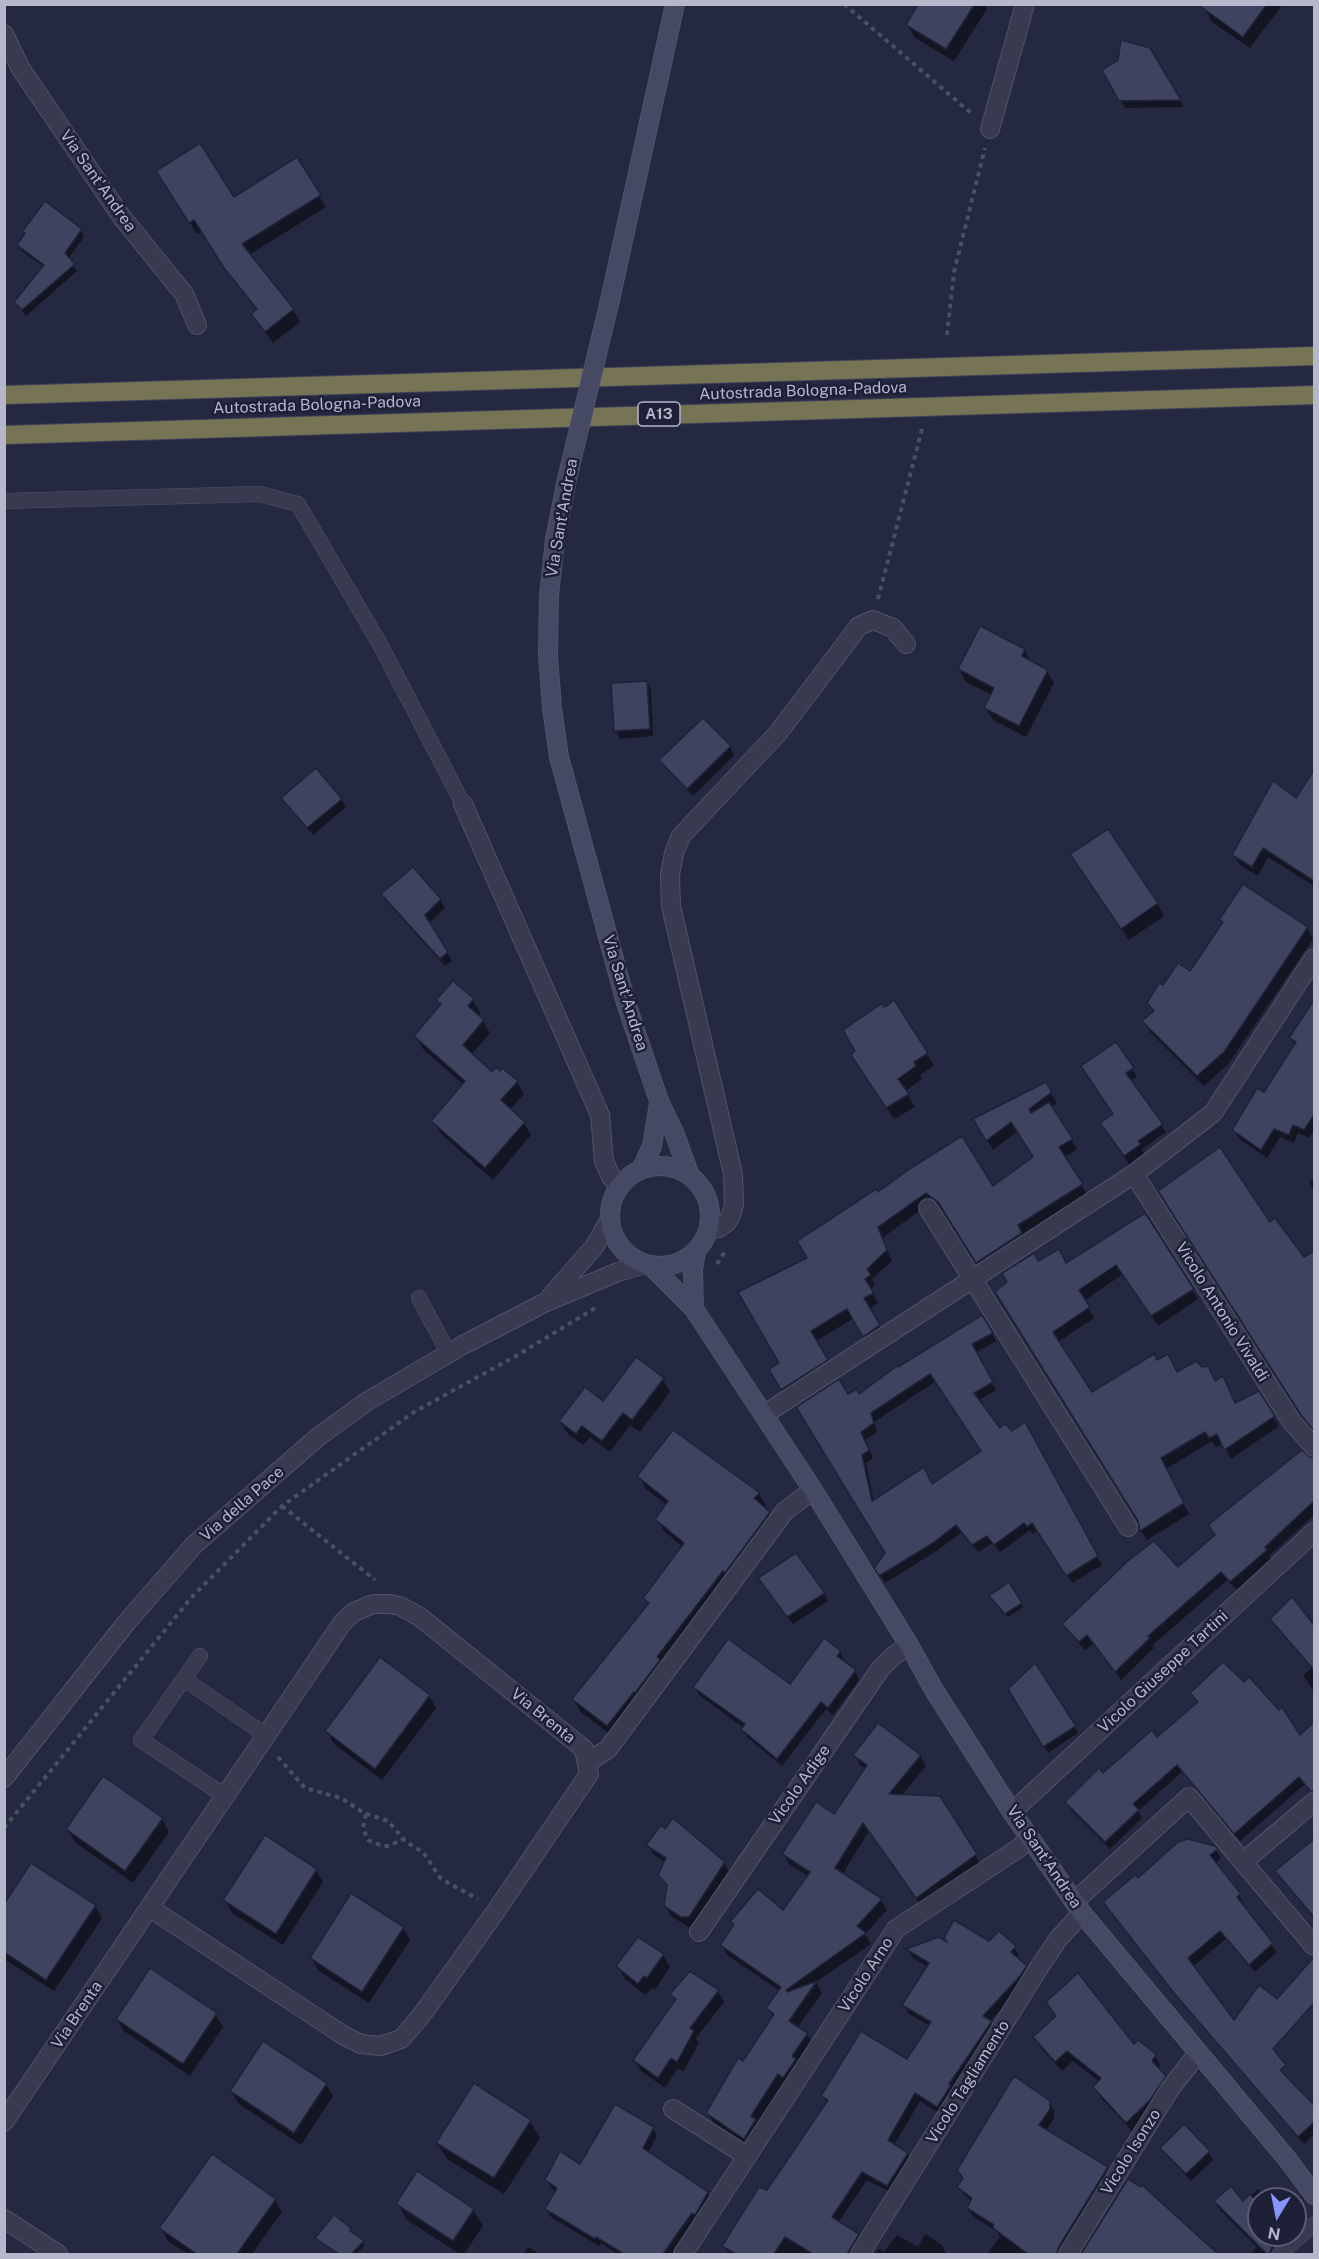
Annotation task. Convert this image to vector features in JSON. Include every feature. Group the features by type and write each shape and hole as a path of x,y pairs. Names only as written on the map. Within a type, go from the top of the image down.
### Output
{"highway":[{"name":"Autostrada Bologna-Padova","path":"4,395 1314,356"},
{"name":"Autostrada Bologna-Padova","path":"4,435 1314,395"}],"street":[{"name":"Via Sant'Andrea","path":"675,4 555,539 549,596 548,655 559,757 626,1003 659,1101 674,1132 690,1176"},
{"path":"990,129 1025,4"},
{"name":"Via Sant'Andrea","path":"4,33 21,69 121,216 184,294 197,325"},
{"path":"709,1230 718,1228 731,1215 734,1205 734,1174 671,906 670,875 674,853 681,836 778,733 859,626 873,620 893,628 906,644"},
{"path":"463,804 600,1115 604,1161 611,1178 619,1185"},
{"path":"765,1414 1134,1174 1214,1113 1314,958"},
{"name":"Via Sant'Andrea","path":"642,1168 652,1146 659,1101"},
{"path":"694,1309 693,1269 696,1251 709,1230 709,1205 704,1192 690,1176 671,1166 656,1165 642,1168 629,1175 619,1185 612,1198 609,1221 615,1240 624,1251 648,1265 663,1266 678,1263 696,1251"},
{"name":"Vicolo Antonio Vivaldi","path":"1134,1174 1292,1422 1314,1447"},
{"path":"928,1208 1128,1527"},
{"name":"Via della Pace","path":"544,1303 594,1247 609,1221"},
{"name":"Via Sant'Andrea","path":"648,1265 694,1309 765,1414 934,1690 1012,1812 1078,1907 1288,2160 1314,2195"},
{"name":"Via della Pace","path":"4,1778 126,1623 194,1545 318,1437 366,1402 544,1303 618,1272 648,1265"},
{"path":"150,1908 343,2035 362,2044 381,2046 400,2039 421,2016 496,1911 589,1774 588,1762 608,1749 785,1511 813,1490"},
{"name":"Vicolo Giuseppe Tartini","path":"1012,1812 1314,1532"},
{"name":"Via Brenta","path":"4,2121 343,1622 354,1612 373,1604 389,1604 400,1606 420,1617 585,1749 588,1762"},
{"name":"Vicolo Adige","path":"699,1932 880,1668 909,1646"},
{"name":"Vicolo Tagliamento","path":"860,2254 1078,1907 1189,1797 1243,1862"},
{"path":"1314,1802 1243,1862 1314,1946"},
{"name":"Vicolo Arno","path":"683,2254 896,1929 1030,1839"},
{"name":"Vicolo Isonzo","path":"1068,2254 1170,2089 1198,2053"},
{"path":"673,2109 747,2156"},
{"path":"4,2218 58,2254"}],"lane":[{"path":"4,501 260,494 298,504 381,646 463,804"},
{"path":"419,1298 449,1354"},
{"path":"200,1656 141,1740 225,1796"},
{"path":"184,1679 264,1740"},
{"path":"1279,2254 1314,2224"}],"path":[{"path":"844,4 990,129 954,272 946,335"},
{"path":"873,620 924,423"},
{"path":"714,1271 733,1239 731,1215"},
{"path":"4,1828 191,1598 282,1506 414,1412 516,1356 605,1302"},
{"path":"282,1506 381,1586 389,1604"},
{"path":"264,1740 305,1788 348,1801 366,1814 388,1821 404,1839 423,1852 441,1879 496,1911"},
{"path":"366,1814 363,1828 368,1840 382,1846 389,1846 404,1839"}],"building":[{"path":"918,4 975,4 946,49 906,25"},
{"path":"1197,4 1267,4 1243,37"},
{"path":"1121,40 1150,48 1181,100 1119,101 1102,70 1118,60"},
{"path":"200,143 234,197 297,157 321,195 242,244 294,309 265,332 251,314 257,309 224,268 194,220 189,223 156,171"},
{"path":"45,201 82,229 65,253 75,264 22,310 14,302 44,265 17,245 25,233 22,232"},
{"path":"980,626 1025,649 1022,656 1048,670 1019,726 984,708 994,688 958,669"},
{"path":"647,681 650,729 614,731 611,683"},
{"path":"703,718 731,746 687,789 659,760"},
{"path":"316,768 342,799 307,828 281,798"},
{"path":"1314,770 1314,881 1263,848 1252,867 1232,855 1273,781 1296,798"},
{"path":"1108,829 1158,903 1121,929 1070,854"},
{"path":"413,867 441,899 425,915 448,952 440,959 381,894"},
{"path":"1243,884 1308,927 1224,1052 1197,1076 1142,1021 1154,1011 1147,1003 1159,983 1163,985 1178,963 1190,971 1223,922 1219,920"},
{"path":"453,981 474,999 468,1006 484,1020 463,1045 492,1072 496,1067 500,1071 502,1068 518,1081 501,1100 525,1122 485,1168 431,1121 465,1081 414,1036 441,1004 436,1000"},
{"path":"894,1000 928,1053 914,1062 916,1066 898,1079 909,1094 886,1108 851,1055 855,1051 843,1030 881,1004 885,1007"},
{"path":"1314,1000 1314,1115 1304,1130 1293,1125 1289,1135 1274,1129 1261,1150 1232,1130 1257,1088 1264,1092 1296,1042 1289,1038"},
{"path":"1116,1042 1134,1068 1126,1073 1163,1124 1138,1141 1141,1144 1124,1156 1100,1123 1113,1114 1081,1066"},
{"path":"1046,1082 1052,1092 1029,1109 1031,1113 1049,1102 1073,1139 1059,1147 1083,1184 1018,1225 1022,1233 976,1263 938,1202 926,1193 878,1227 887,1250 867,1269 871,1275 865,1279 874,1293 864,1298 880,1325 863,1337 847,1309 811,1331 828,1360 781,1390 769,1369 779,1363 738,1292 807,1258 797,1241 876,1189 878,1192 962,1136 993,1186 1033,1157 1011,1122 986,1141 973,1119"},
{"path":"1220,1147 1270,1222 1275,1218 1304,1257 1314,1251 1314,1431 1301,1415 1158,1191"},
{"path":"1145,1213 1194,1289 1151,1316 1116,1265 1079,1290 1090,1307 1053,1332 1092,1392 1154,1354 1157,1360 1168,1354 1177,1372 1196,1361 1202,1367 1208,1366 1215,1381 1223,1376 1235,1403 1259,1391 1275,1416 1224,1450 1217,1434 1209,1438 1205,1432 1161,1458 1184,1503 1140,1531 1138,1521 995,1292 1007,1282 1002,1273 1034,1253 1038,1261 1059,1249 1066,1263"},
{"path":"982,1315 993,1333 972,1344 993,1382 974,1393 1000,1428 1005,1424 1012,1431 1025,1422 1098,1556 1066,1576 1032,1523 1027,1527 1024,1523 994,1545 987,1536 972,1545 956,1525 933,1543 879,1576 874,1568 885,1553 796,1407 839,1379 848,1394 857,1389 859,1394","holes":["930,1374 981,1451 932,1484 924,1467 872,1501 862,1455 869,1450 861,1432 874,1423 871,1413"]},
{"path":"636,1357 664,1378 632,1420 623,1413 602,1441 582,1426 576,1434 559,1421 585,1387 603,1401"},
{"path":"673,1430 760,1493 754,1498 770,1512 725,1573 723,1571 657,1657 660,1660 635,1693 607,1726 572,1699 649,1603 643,1598 684,1543 655,1519 668,1501 637,1476"},
{"path":"1302,1450 1314,1458 1314,1501 1265,1547 1267,1550 1230,1582 1221,1572 1148,1636 1150,1638 1115,1672 1087,1635 1079,1642 1062,1624 1128,1561 1154,1541 1178,1567 1215,1535 1208,1525"},
{"path":"796,1553 825,1593 787,1617 758,1578"},
{"path":"1009,1582 1022,1603 1005,1614 989,1596"},
{"path":"1292,1597 1314,1625 1314,1670 1270,1619"},
{"path":"824,1638 841,1651 837,1656 856,1670 828,1708 821,1702 777,1759 741,1729 745,1724 693,1687 728,1639 790,1684"},
{"path":"380,1657 430,1695 375,1769 325,1731"},
{"path":"1223,1662 1244,1682 1249,1677 1279,1710 1282,1707 1300,1735 1314,1722 1314,1791 1311,1792 1299,1777 1234,1834 1177,1765 1133,1804 1139,1810 1105,1842 1065,1802 1099,1768 1103,1773 1152,1730 1157,1737 1198,1702 1190,1693"},
{"path":"1035,1663 1076,1726 1043,1747 1008,1689"},
{"path":"878,1723 921,1755 889,1794 940,1796 977,1854 916,1898 863,1823 835,1868 882,1899 857,1926 866,1933 786,1990 787,1992 817,1981 789,2021 808,2033 792,2056 796,2059 783,2078 778,2074 751,2116 756,2119 744,2139 706,2113 738,2058 743,2061 774,2014 766,2008 781,1987 720,1945 734,1924 730,1922 758,1889 783,1910 810,1872 782,1854 816,1802 834,1814 867,1765 853,1755"},
{"path":"103,1776 163,1818 125,1871 66,1829"},
{"path":"673,1818 725,1862 689,1917 681,1917 664,1906 667,1885 658,1875 666,1858 646,1845 661,1825 665,1829"},
{"path":"265,1835 317,1869 276,1934 223,1900"},
{"path":"1188,1839 1215,1846 1218,1849 1210,1855 1241,1894 1237,1897 1273,1943 1249,1965 1220,1931 1188,1958 1234,2020 1259,1985 1277,1999 1314,1957 1314,2003 1273,2049 1286,2065 1280,2070 1314,2105 1314,2122 1298,2137 1174,1993 1103,1902 1135,1875 1138,1878 1178,1842"},
{"path":"1314,1839 1314,1917 1275,1871"},
{"path":"31,1863 96,1905 46,1980 4,1952 4,1904"},
{"path":"351,1893 404,1927 362,1992 310,1958"},
{"path":"954,1920 989,1941 999,1931 1016,1946 1011,1952 1027,1966 983,2016 992,2021 949,2084 951,2085 937,2107 915,2093 888,2140 908,2153 887,2186 862,2172 832,2217 859,2234 847,2254 813,2254 785,2237 774,2254 736,2254 722,2246 759,2187 767,2190 828,2100 821,2096 861,2031 907,2059 931,2022 902,2005 929,1963 906,1949 939,1937 947,1942 944,1938"},
{"path":"638,1937 664,1954 647,1978 644,1976 638,1984 616,1966"},
{"path":"150,1968 217,2013 183,2064 116,2019"},
{"path":"690,1971 719,1990 690,2028 694,2031 677,2062 671,2058 658,2078 633,2060 676,1999 670,1994"},
{"path":"1078,1973 1134,2044 1138,2040 1156,2054 1152,2061 1166,2076 1150,2100 1126,2123 1093,2087 1101,2078 1067,2051 1055,2062 1033,2037 1056,2016 1046,2002"},
{"path":"263,2041 327,2083 294,2133 230,2091"},
{"path":"1014,2076 1050,2101 1050,2109 1039,2125 1108,2167 1058,2248 1057,2254 1028,2254 993,2228 994,2225 967,2208 972,2198 957,2187 963,2178 957,2170"},
{"path":"474,2083 531,2120 494,2178 436,2143"},
{"path":"615,2104 654,2127 643,2148 708,2192 695,2215 692,2213 663,2254 624,2254 545,2209 557,2188 545,2180 560,2151 580,2164"},
{"path":"1184,2124 1210,2151 1186,2174 1160,2148"},
{"path":"212,2154 276,2199 237,2254 197,2254 159,2228"},
{"path":"417,2171 474,2209 453,2241 396,2204"},
{"path":"1128,2179 1140,2187 1142,2185 1218,2254 1081,2254"},
{"path":"1231,2186 1243,2201 1247,2197 1247,2234 1214,2201"},
{"path":"334,2215 364,2241 351,2254 339,2254 315,2238"},
{"path":"1260,2247 1272,2247 1267,2254"}]}
